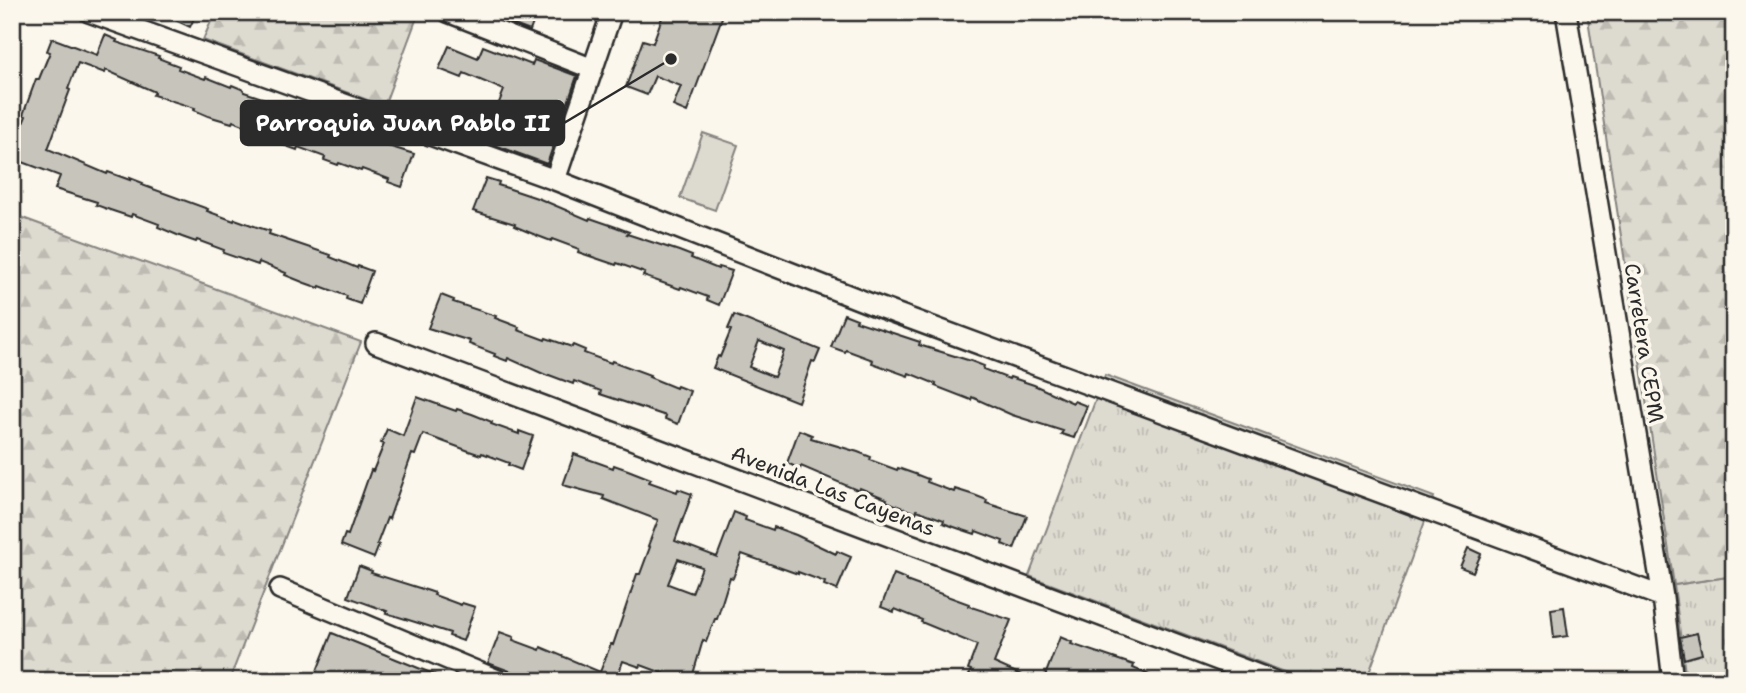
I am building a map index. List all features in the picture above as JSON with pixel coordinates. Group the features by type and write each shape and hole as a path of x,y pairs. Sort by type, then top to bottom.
{"street":[{"path":"89,12 555,180 889,311 1663,597"},
{"path":"448,12 593,69"},
{"path":"555,180 612,12"},
{"name":"Carretera CEPM","path":"1566,12 1663,597 1673,681"},
{"name":"Avenida Las Cayenas","path":"376,343 1274,681"},
{"path":"280,589 500,681"}],"green space":[{"path":"215,12 419,12 384,106 203,40"},
{"path":"1587,12 1734,12 1734,576 1674,585"},
{"path":"703,133 738,145 715,210 680,198"},
{"path":"12,214 361,342 229,681 12,681"},
{"path":"1105,375 1434,497 1366,681 1309,681 1029,576"},
{"path":"1734,576 1734,681 1686,681 1674,585"}],"building":[{"path":"158,12 197,12 190,27"},
{"path":"507,12 537,12 530,31 504,21"},
{"path":"664,12 724,12 687,112 673,106 681,86 655,76 647,95 626,87 643,40 653,43"},
{"path":"105,35 117,40 116,42 159,56 158,58 179,66 178,69 231,87 232,85 309,116 308,119 359,136 360,133 373,138 372,141 414,154 402,187 362,169 361,171 339,163 338,165 298,147 297,150 283,145 284,143 259,133 260,131 233,121 232,123 208,116 194,110 195,108 153,95 155,92 106,70 105,73 78,63 68,89 70,90 48,149 107,174 108,172 130,178 208,209 207,211 270,231 269,234 331,255 330,257 357,268 358,266 372,271 360,304 346,299 347,296 305,283 259,262 258,265 223,253 224,250 197,240 196,242 182,237 158,227 159,224 132,214 131,217 110,210 96,205 97,202 55,189 60,176 12,158 12,142 15,143 26,116 23,115 36,79 39,79 50,52 47,51 52,38 97,55"},
{"path":"449,46 478,58 483,46 532,65 534,60 577,76 547,164 484,141 504,90 464,73 462,78 439,69"},
{"path":"486,178 589,220 590,218 616,227 629,232 627,234 692,256 691,258 718,269 719,267 732,271 719,305 707,300 708,297 643,276 645,273 578,252 579,249 538,236 514,226 515,224 473,211"},
{"path":"441,295 454,300 453,302 496,316 495,318 519,327 518,330 545,340 546,338 572,347 573,345 585,350 584,353 690,391 678,424 665,419 666,416 600,394 601,391 574,381 573,384 548,376 508,358 507,361 494,356 495,354 469,344 470,341 428,328"},
{"path":"844,314 857,319 856,321 920,342 919,345 971,361 984,366 983,369 1087,406 1074,438 1061,434 1063,431 935,386 936,384 909,373 908,376 872,363 873,360 831,347"},
{"path":"734,315 820,350 815,362 812,361 798,402 713,368 731,330 728,329","holes":["759,341 784,351 774,377 749,367"]},
{"path":"417,397 472,414 519,434 519,431 533,436 521,470 482,453 481,455 423,434 415,455 412,454 374,558 341,545 345,534 348,535 371,470 373,471 384,444 381,443 387,429 403,436"},
{"path":"799,430 812,435 811,438 858,452 871,457 870,460 928,479 927,482 954,492 955,489 974,495 987,500 986,503 1027,516 1014,549 1002,544 1003,541 943,523 944,520 917,510 916,513 860,488 859,491 801,466 800,469 787,463"},
{"path":"574,454 613,468 614,465 628,470 651,479 649,482 677,492 678,489 692,494 675,541 717,557 734,512 746,517 745,520 773,530 774,527 836,554 837,551 851,557 837,590 824,585 825,582 742,554 733,578 730,577 717,619 706,642 703,640 691,681 623,661 617,678 620,681 537,681 488,663 500,632 514,637 513,640 540,650 541,647 600,672 611,644 613,645 658,520 603,499 604,496 563,485","holes":["678,559 702,567 692,593 668,584"]},
{"path":"1468,548 1481,554 1473,572 1460,567"},
{"path":"359,566 372,571 371,573 435,593 434,595 461,605 462,603 475,607 463,641 449,636 450,633 386,613 387,611 348,597"},
{"path":"894,574 969,604 968,606 1011,620 994,663 1035,681 967,681 971,670 968,669 977,645 895,609 894,612 881,607"},
{"path":"1564,607 1568,636 1554,638 1551,609"},
{"path":"332,633 448,680 448,681 313,681"},
{"path":"1697,633 1702,654 1684,659 1680,637"},
{"path":"1060,637 1072,642 1071,644 1134,665 1133,668 1163,681 1043,681"}],"place":[{"name":"Parroquia Juan Pablo II","path":"671,59"}]}
